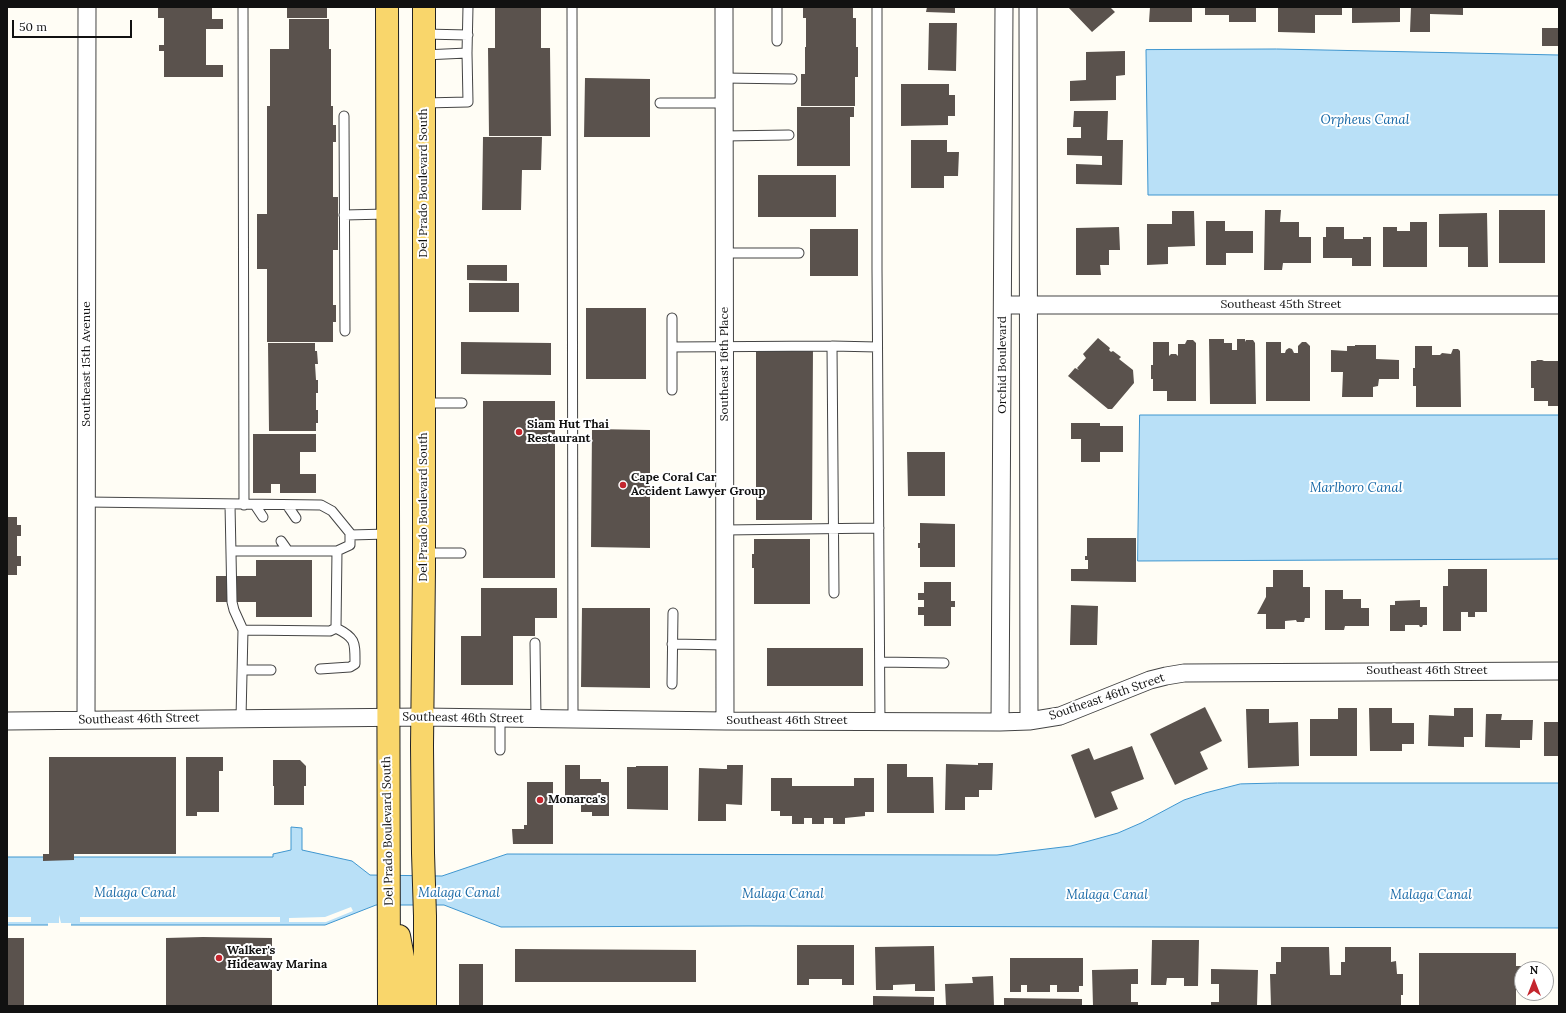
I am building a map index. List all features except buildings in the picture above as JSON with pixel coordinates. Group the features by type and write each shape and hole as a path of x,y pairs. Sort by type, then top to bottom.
{"main road":[{"name":"Del Prado Boulevard South","path":"387,7 388,858 389,895 392,917 389,1006"},
{"name":"Del Prado Boulevard South","path":"424,7 424,553 422,717 425,1006"},
{"path":"392,917 405,968 405,1006"}],"street":[{"name":"Southeast 15th Avenue","path":"86,720 87,7"},
{"name":"Southeast 16th Place","path":"724,7 725,721"},
{"name":"Orchid Boulevard","path":"1000,722 1004,7"},
{"name":"Orchid Boulevard","path":"1028,7 1027,306 1029,721"},
{"name":"Southeast 45th Street","path":"1003,305 1559,305"},
{"name":"Southeast 46th Street","path":"7,720 422,717 725,721 1000,722 1029,721 1060,716 1150,680 1184,673 1559,671"}],"lane":[{"path":"243,7 244,505"},
{"path":"424,102 468,102 468,7"},
{"path":"572,7 573,718"},
{"path":"777,7 777,42"},
{"path":"877,7 877,347 880,722"},
{"path":"424,44 468,35"},
{"path":"424,44 467,54"},
{"path":"724,78 792,79"},
{"path":"660,103 724,103"},
{"path":"344,116 344,331"},
{"path":"724,136 789,135"},
{"path":"344,215 387,214"},
{"path":"725,253 799,253"},
{"path":"672,318 672,390"},
{"path":"832,346 834,593"},
{"path":"672,347 877,347"},
{"path":"424,403 462,403"},
{"path":"87,502 321,505 332,511 350,533 350,545 337,552 231,551"},
{"path":"230,505 232,602 243,630 240,718"},
{"path":"255,505 263,517"},
{"path":"288,505 296,518"},
{"path":"725,530 879,528"},
{"path":"350,535 388,534"},
{"path":"281,541 288,552"},
{"path":"311,542 318,552"},
{"path":"336,628 337,552"},
{"path":"424,553 461,553"},
{"path":"672,684 673,613"},
{"path":"243,630 330,631 336,628"},
{"path":"320,669 350,667 355,664 355,645 349,634 336,628"},
{"path":"535,643 536,718"},
{"path":"672,644 725,645"},
{"path":"880,662 944,663"},
{"path":"242,670 271,670"},
{"path":"500,718 500,750"}],"water":[{"name":"Orpheus Canal","path":"1277,49 1559,55 1559,195 1148,195 1146,50"},
{"name":"Marlboro Canal","path":"1140,415 1559,415 1559,559 1138,561"},
{"name":"Malaga Canal","path":"1559,783 1559,928 749,926 501,927 444,905 376,905 325,925 7,925 7,857 273,857 273,854 291,850 291,827 302,828 302,850 352,861 370,875 442,876 507,854 997,855 1071,846 1118,833 1141,823 1184,800 1205,793 1240,784"}],"pier":[{"path":"351,907 353,911 326,922 289,922 289,918 325,917"},
{"path":"59,915 61,923 71,923 71,927 48,927 48,923 59,923"},
{"path":"7,917 31,917 31,922 7,922"},
{"path":"80,917 280,917 280,922 80,922"}],"place":[{"name":"Siam Hut Thai Restaurant","path":"519,432"},
{"name":"Cape Coral Car Accident Lawyer Group","path":"623,485"},
{"name":"Monarca's","path":"540,800"},
{"name":"Walker's Hideaway Marina","path":"219,958"}]}
